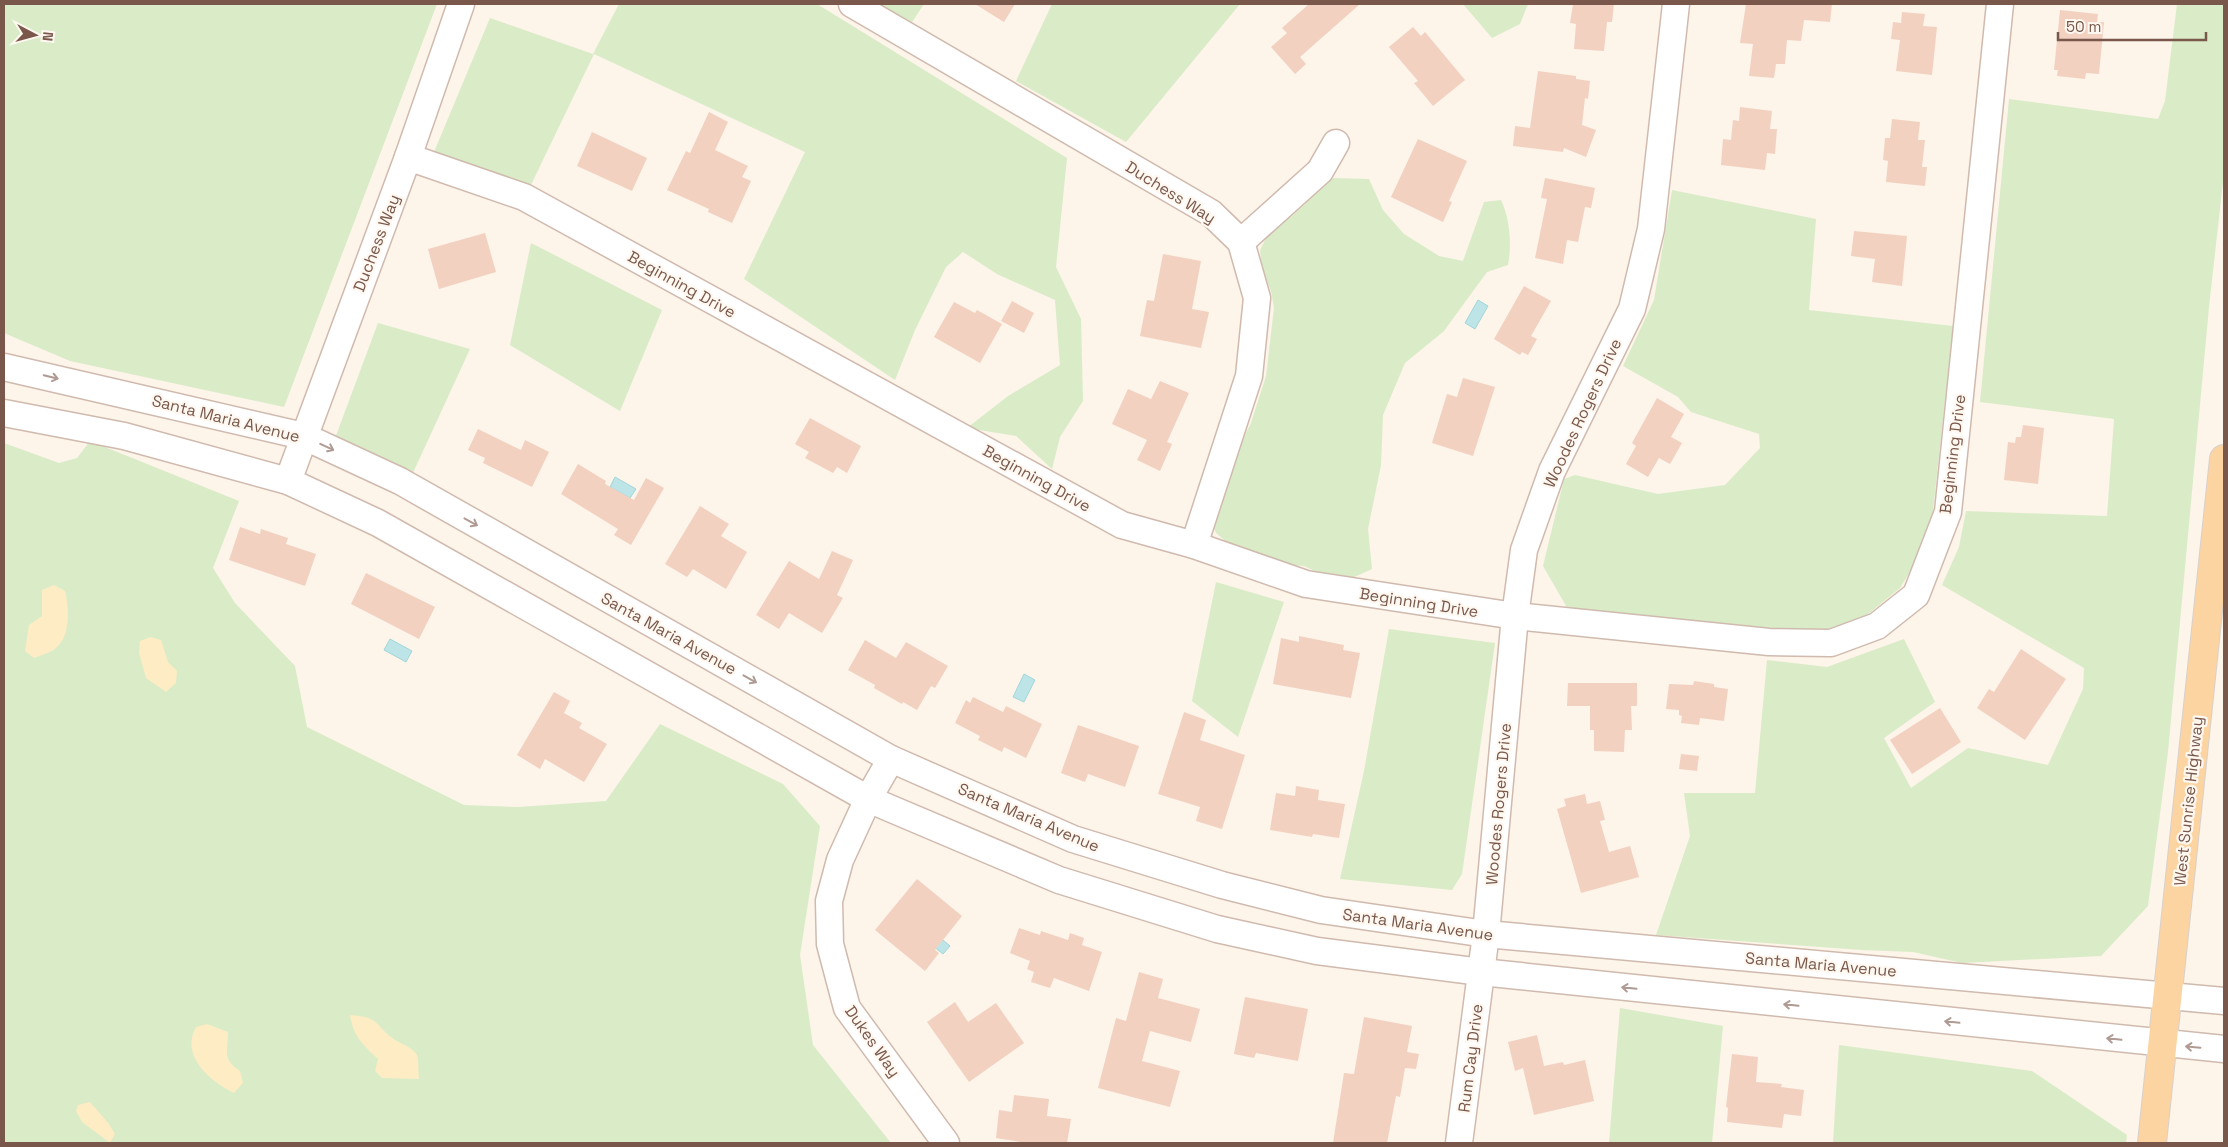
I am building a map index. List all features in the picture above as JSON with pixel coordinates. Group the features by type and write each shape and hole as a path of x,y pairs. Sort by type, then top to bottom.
{"main road":[{"name":"West Sunrise Highway","path":"2152,1143 2224,459"}],"street":[{"name":"Duchess Way","path":"288,481 303,436 408,157 461,4"},
{"name":"Duchess Way","path":"852,4 1211,213 1240,242 1258,298 1249,376 1194,545"},
{"name":"Woodes Rogers Drive","path":"1481,972 1515,616 1524,550 1552,471 1632,308 1650,229 1676,4"},
{"name":"Beginning Drive","path":"408,157 524,196 1122,525 1194,545 1306,584 1515,616 1769,642 1831,643 1878,626 1916,595 1948,512 2000,4"},
{"path":"1240,242 1320,171 1336,143"},
{"name":"Santa Maria Avenue","path":"4,367 303,436 400,481 891,759 1072,839 1222,885 1321,910 1486,934 2224,1001"},
{"path":"4,413 124,436 288,481 378,523 868,800 1059,880 1217,929 1317,951 1481,972 2224,1049"},
{"name":"Dukes Way","path":"891,759 868,800 840,860 829,901 830,944 847,1008 946,1143"},
{"name":"Rum Cay Drive","path":"1460,1143 1481,972"}],"green space":[{"path":"4,4 437,4 284,407 70,361 4,333"},
{"path":"619,4 817,4 1067,158 1056,267 1081,319 1083,401 1060,437 1052,469 1016,436 967,428 1008,396 1060,365 1055,300 997,274 963,252 946,267 915,330 895,380 744,279 805,152 594,54 529,189 434,152 490,18 593,54"},
{"path":"878,4 924,4 912,22"},
{"path":"1052,4 1240,4 1126,142 1016,81"},
{"path":"1463,4 1528,4 1520,24 1492,38"},
{"path":"2177,4 2224,4 2224,173 2209,307 2168,752 2148,906 2101,956 1962,963 1913,952 1656,935 1690,836 1684,793 1755,793 1767,660 1827,667 1904,639 1935,702 1884,738 1911,788 1968,748 2048,765 2083,689 2084,668 1942,585 1959,547 1966,511 2107,516 2114,419 1980,402 2009,99 2158,119 2165,101"},
{"path":"1333,178 1369,179 1383,210 1404,234 1439,256 1463,261 1484,202 1501,200 1508,224 1510,241 1508,265 1487,272 1444,331 1405,363 1383,415 1381,465 1368,529 1372,569 1350,579 1319,573 1304,566 1272,563 1242,555 1216,533 1213,526 1220,484 1251,423 1266,376 1274,308 1271,291 1262,268 1260,250 1275,221 1291,217"},
{"path":"1672,190 1816,219 1809,310 1953,326 1933,511 1919,557 1900,588 1862,619 1821,632 1569,611 1543,566 1564,479 1575,475 1658,494 1725,485 1760,448 1759,434 1691,412 1678,397 1623,366 1654,300"},
{"path":"531,243 662,310 620,411 510,345"},
{"path":"378,323 470,349 411,477 334,441"},
{"path":"90,441 239,501 213,568 235,603 295,666 307,727 464,805 518,807 606,801 660,724 783,784 820,826 800,955 813,1045 891,1143 4,1143 4,443 59,463 77,458"},
{"path":"1216,582 1284,602 1238,737 1192,701"},
{"path":"1389,629 1495,643 1462,874 1452,890 1340,879 1364,771"},
{"path":"1620,1008 1723,1026 1712,1143 1609,1143"},
{"path":"1839,1045 2032,1071 2127,1135 2126,1143 1833,1143"}],"sand":[{"path":"54,585 65,591 68,613 66,629 61,643 56,648 49,653 34,658 25,651 29,625 42,616 42,590"},
{"path":"150,637 161,640 168,662 177,671 176,683 166,692 146,678 139,653 140,641"},
{"path":"350,1015 361,1016 374,1021 390,1036 413,1050 418,1057 419,1079 382,1078 375,1071 378,1059 359,1040"},
{"path":"207,1024 228,1032 228,1059 240,1071 243,1083 234,1093 215,1082 194,1057 192,1037 196,1027"},
{"path":"90,1102 115,1134 110,1143 82,1122 76,1111 78,1105"}],"water":[{"path":"1478,300 1488,306 1475,329 1465,323"},
{"path":"615,477 636,489 630,498 610,487"},
{"path":"390,639 412,651 406,662 384,650"},
{"path":"1024,674 1035,680 1024,702 1013,697"},
{"path":"931,930 950,946 943,954 924,939"}],"building":[{"path":"975,4 1015,4 1004,22"},
{"path":"1309,4 1360,4 1300,57 1306,64 1295,74 1271,47 1287,33 1282,28"},
{"path":"1573,4 1614,4 1612,22 1607,22 1604,51 1574,49 1576,24 1570,23"},
{"path":"1746,4 1832,4 1830,22 1804,20 1801,41 1787,40 1785,64 1776,64 1774,78 1749,76 1753,44 1740,43"},
{"path":"2060,10 2098,14 2097,22 2104,22 2099,74 2086,73 2085,79 2057,76 2058,70 2054,70"},
{"path":"1902,12 1925,14 1923,26 1937,27 1932,75 1896,71 1900,40 1891,39 1893,22 1901,23"},
{"path":"1413,27 1421,36 1425,32 1465,80 1433,106 1414,83 1418,81 1389,47"},
{"path":"1538,71 1576,76 1576,79 1590,81 1588,99 1585,98 1582,125 1596,130 1586,157 1564,148 1563,152 1513,146 1515,126 1530,128"},
{"path":"1740,107 1772,111 1770,129 1777,129 1775,154 1767,153 1765,170 1721,165 1723,139 1731,140 1733,120 1739,121"},
{"path":"709,112 728,122 715,150 748,166 742,177 751,181 732,223 708,212 709,209 667,190 686,151 690,153"},
{"path":"1892,119 1920,122 1918,140 1925,140 1922,167 1927,167 1925,186 1886,182 1888,161 1883,160 1885,138 1890,138"},
{"path":"592,132 647,158 632,191 577,166"},
{"path":"1418,139 1467,161 1449,201 1452,202 1443,222 1391,197"},
{"path":"1545,178 1595,188 1591,208 1585,207 1578,242 1567,240 1563,264 1535,258 1547,199 1541,198"},
{"path":"1854,231 1907,236 1902,286 1872,282 1875,259 1851,256"},
{"path":"485,233 496,272 439,289 428,249"},
{"path":"1163,254 1201,261 1192,309 1209,312 1201,348 1140,336 1147,300 1154,301"},
{"path":"1524,286 1551,301 1531,336 1537,339 1528,355 1522,352 1520,355 1494,339"},
{"path":"1012,301 1034,313 1024,333 1001,321"},
{"path":"954,302 975,313 977,310 1002,324 980,363 934,337"},
{"path":"1463,378 1495,387 1473,456 1432,443 1447,394 1457,397"},
{"path":"1160,381 1189,393 1167,442 1172,444 1160,471 1137,460 1147,440 1112,424 1128,389 1151,399"},
{"path":"1657,398 1684,414 1671,437 1682,443 1670,464 1659,458 1648,477 1626,464 1636,446 1632,443"},
{"path":"810,418 861,446 847,473 837,467 833,473 805,458 809,452 795,444"},
{"path":"2023,425 2044,428 2038,484 2004,480 2008,442 2015,443 2016,437 2021,437"},
{"path":"478,429 521,450 525,440 549,452 532,487 483,463 485,458 468,450"},
{"path":"578,464 606,481 605,484 634,500 646,478 664,488 631,545 614,535 618,529 561,494"},
{"path":"700,506 729,524 721,536 747,552 726,589 693,569 687,577 665,564"},
{"path":"240,527 260,534 261,529 288,538 286,544 316,554 305,586 229,560"},
{"path":"832,551 853,560 837,595 843,598 822,633 789,613 779,629 756,615 789,561 819,579"},
{"path":"366,573 435,607 419,639 351,604"},
{"path":"1299,636 1344,645 1343,650 1360,653 1351,698 1273,684 1281,638 1299,642"},
{"path":"865,640 896,658 906,642 948,666 935,688 931,686 917,710 874,688 875,685 848,670"},
{"path":"2021,649 2066,679 2025,740 1977,708 1989,689 1994,692"},
{"path":"1694,681 1714,684 1714,687 1728,689 1724,721 1700,718 1699,725 1681,723 1682,716 1679,715 1679,710 1666,709 1669,684 1693,685"},
{"path":"1568,683 1637,683 1637,706 1631,706 1632,730 1625,730 1624,752 1594,751 1594,730 1590,730 1590,706 1567,706"},
{"path":"554,692 570,701 564,713 582,723 579,728 607,744 584,782 545,759 540,769 517,755"},
{"path":"973,697 1003,712 1006,706 1042,724 1026,758 1004,747 1002,752 978,740 980,736 955,723 966,700 970,703"},
{"path":"1940,708 1961,742 1912,774 1890,740"},
{"path":"1184,712 1206,720 1200,740 1245,755 1222,829 1196,821 1200,807 1158,794"},
{"path":"1078,725 1139,746 1125,787 1088,774 1085,782 1061,773"},
{"path":"1681,754 1699,756 1697,771 1679,769"},
{"path":"1296,786 1319,790 1318,800 1345,804 1339,838 1313,834 1312,837 1270,830 1276,793 1295,796"},
{"path":"1585,794 1587,804 1600,801 1605,820 1600,821 1609,852 1630,846 1639,877 1581,893 1557,809 1566,806 1564,799"},
{"path":"917,879 962,916 935,950 939,953 925,971 875,930"},
{"path":"1019,928 1040,935 1041,931 1068,940 1070,933 1084,938 1082,945 1102,952 1089,991 1054,978 1050,988 1031,982 1034,972 1027,969 1030,961 1010,953"},
{"path":"1139,972 1163,979 1158,998 1200,1009 1191,1042 1150,1031 1142,1061 1180,1071 1170,1107 1098,1088 1116,1018 1126,1021"},
{"path":"1245,997 1308,1009 1298,1061 1256,1053 1254,1058 1234,1054"},
{"path":"955,1002 968,1022 996,1003 1024,1043 969,1082 927,1022"},
{"path":"1364,1017 1412,1026 1407,1052 1419,1054 1416,1069 1405,1068 1400,1097 1396,1096 1387,1143 1333,1143 1344,1073 1354,1074"},
{"path":"1537,1035 1544,1066 1563,1062 1564,1065 1585,1060 1594,1101 1534,1115 1523,1068 1515,1071 1508,1042"},
{"path":"1732,1054 1758,1057 1756,1082 1782,1084 1781,1087 1804,1090 1801,1116 1784,1114 1782,1128 1727,1122 1728,1108 1726,1107"},
{"path":"1014,1095 1049,1099 1047,1116 1071,1119 1067,1143 1027,1143 996,1138 999,1110 1012,1112"}]}
